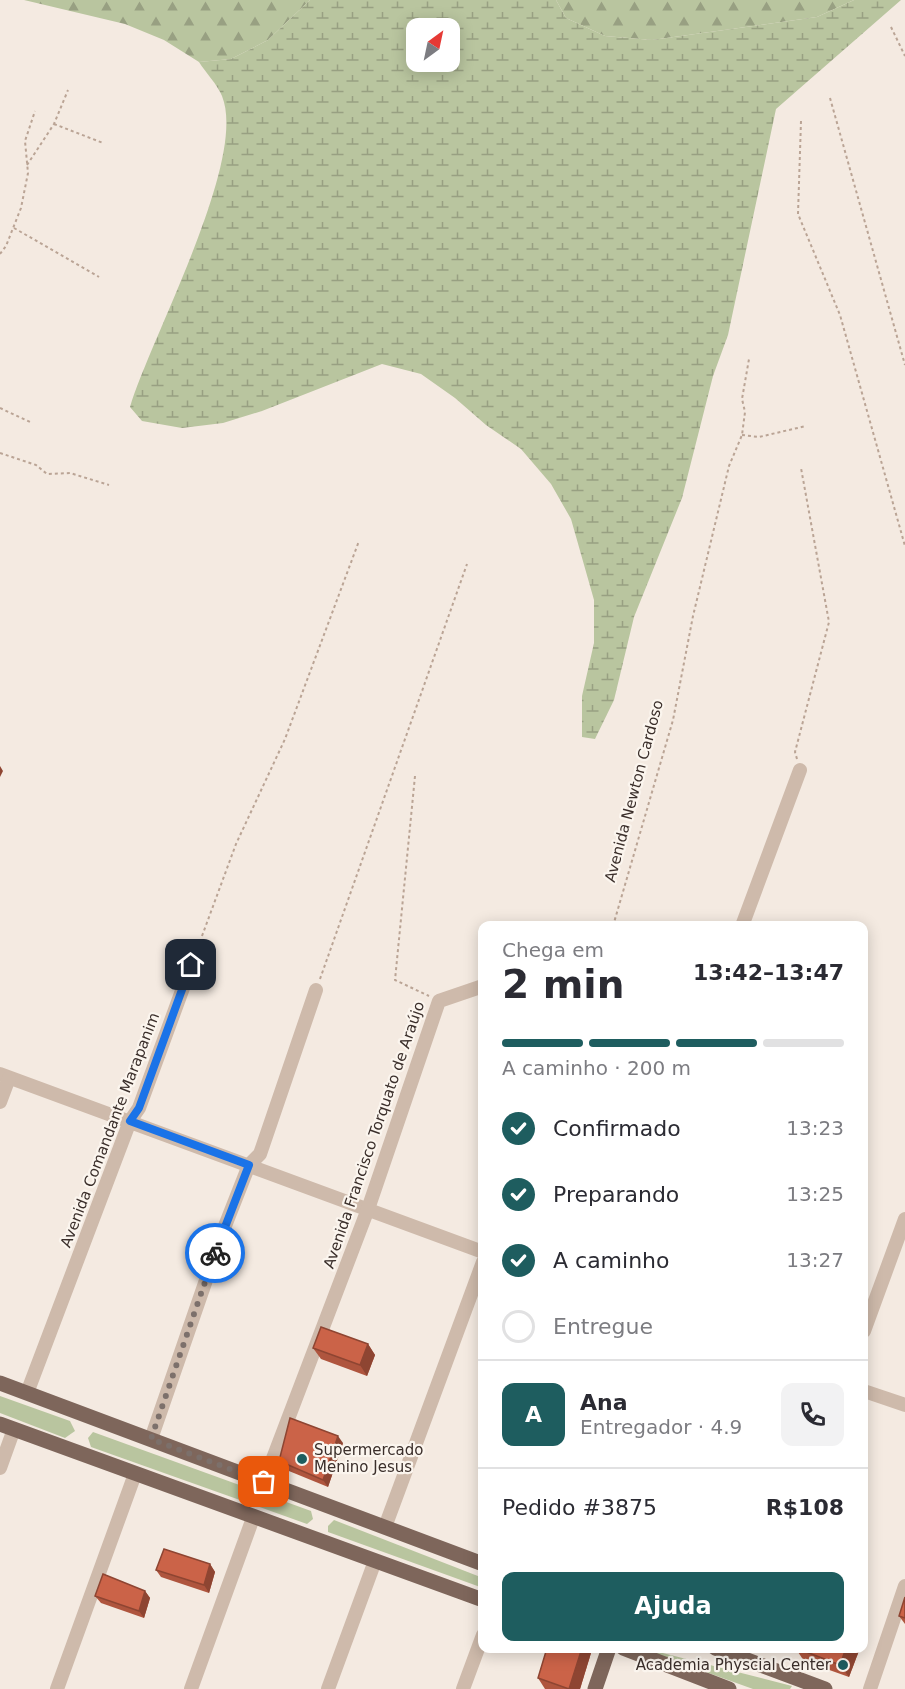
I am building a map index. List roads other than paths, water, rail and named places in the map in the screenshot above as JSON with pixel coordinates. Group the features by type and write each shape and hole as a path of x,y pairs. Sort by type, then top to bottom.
{"main road":[{"path":"0,1383 478,1562"},
{"path":"7,1427 478,1598"},
{"path":"595,1689 607,1653"},
{"path":"636,1653 729,1689"},
{"path":"747,1654 803,1686 825,1689"}],"street":[{"path":"744,921 800,771"},
{"name":"Avenida Comandante Marapanim","path":"27,1393 130,1121 139,1108 198,947"},
{"name":"Avenida Francisco Torquato de Araújo","path":"264,1482 369,1209 439,1001 478,988"},
{"path":"151,1439 249,1165 260,1154 316,990"},
{"path":"0,1102 5,1076 478,1250"},
{"path":"868,1320 905,1219"},
{"path":"385,1527 478,1276"},
{"path":"868,1392 905,1405"},
{"path":"0,1468 7,1427"},
{"path":"57,1689 135,1474"},
{"path":"192,1689 253,1518"},
{"path":"327,1689 375,1562"},
{"path":"870,1689 905,1586"},
{"path":"463,1689 478,1648"}],"place":[{"name":"Supermercado Menino Jesus","path":"302,1459"},
{"name":"Academia Physcial Center","path":"843,1665"}]}
